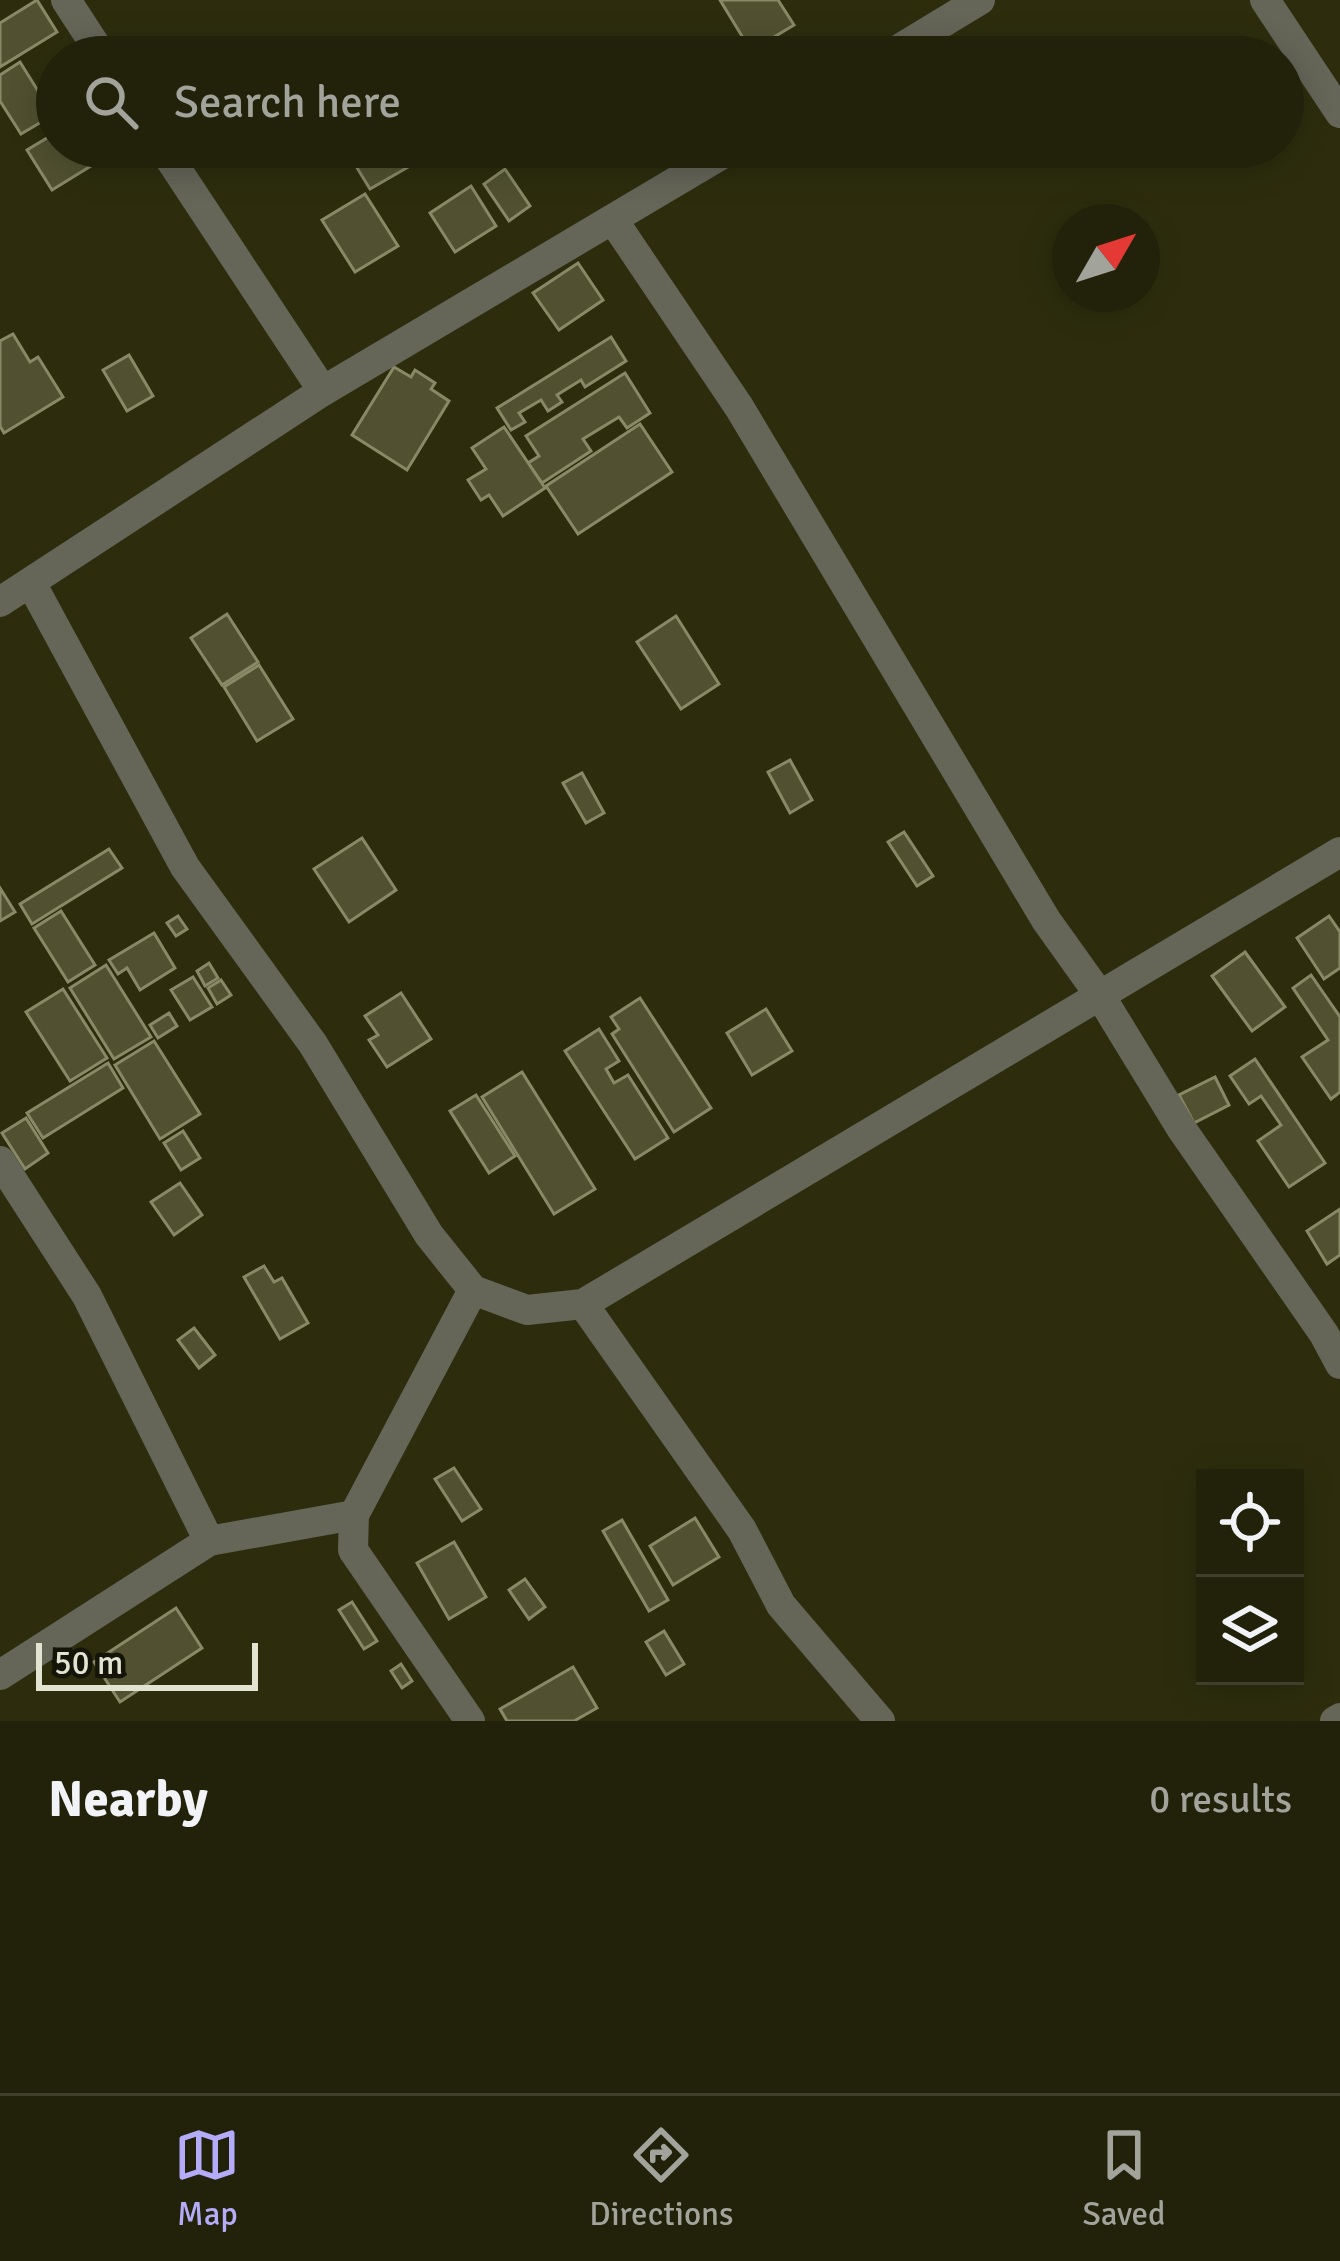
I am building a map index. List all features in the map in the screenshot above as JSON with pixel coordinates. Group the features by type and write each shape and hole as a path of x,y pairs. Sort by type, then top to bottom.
{"street":[{"path":"66,0 90,36"},
{"path":"908,36 933,13 980,0"},
{"path":"1265,0 1289,36"},
{"path":"1304,59 1340,113"},
{"path":"177,168 322,391"},
{"path":"0,602 322,391 699,168"},
{"path":"613,220 739,407 1046,920 1340,1364"},
{"path":"31,583 185,866 313,1044 429,1234 473,1290 526,1310 583,1304 1340,852"},
{"path":"0,1161 88,1296 209,1541"},
{"path":"470,1721 352,1550 353,1515 473,1290"},
{"path":"583,1304 742,1530 781,1605 880,1721"},
{"path":"0,1676 209,1541 353,1515"}],"building":[{"path":"37,0 57,32 36,36 36,45 0,67 0,23"},
{"path":"720,0 778,0 794,25 776,36 742,36"},
{"path":"20,62 36,88 36,125 21,134 0,101 0,75"},
{"path":"38,168 88,168 52,190"},
{"path":"357,168 406,168 370,189"},
{"path":"505,169 530,206 509,221 484,184"},
{"path":"471,186 496,226 455,252 430,213"},
{"path":"365,194 398,246 355,272 322,220"},
{"path":"578,263 603,300 559,330 533,293"},
{"path":"13,334 30,362 38,357 63,397 4,433 0,426 0,341"},
{"path":"611,337 626,361 585,387 581,380 557,395 562,402 548,411 541,400 519,413 525,422 511,430 497,408"},
{"path":"129,355 153,396 127,411 103,370"},
{"path":"394,367 411,377 415,370 435,383 431,389 449,401 407,470 352,435"},
{"path":"625,373 650,413 627,428 619,417 583,439 591,451 542,483 528,463 539,456 526,436"},
{"path":"640,424 672,472 578,534 546,486"},
{"path":"504,427 545,488 503,516 489,495 481,500 468,480 486,469 472,448"},
{"path":"227,614 258,662 222,685 191,638"},
{"path":"676,616 719,684 681,709 637,642"},
{"path":"259,665 293,719 257,741 224,687"},
{"path":"790,760 812,800 790,813 768,772"},
{"path":"582,773 604,813 586,823 563,783"},
{"path":"904,832 933,876 917,886 888,842"},
{"path":"362,838 396,890 349,922 314,869"},
{"path":"109,849 122,868 32,924 20,904"},
{"path":"0,888 15,912 0,921"},
{"path":"61,911 95,965 68,982 34,928"},
{"path":"178,916 187,929 176,936 167,923"},
{"path":"1329,916 1340,932 1340,968 1324,979 1297,938"},
{"path":"154,933 175,968 140,990 127,968 118,974 109,960"},
{"path":"1245,952 1285,1007 1252,1031 1212,976"},
{"path":"209,963 218,978 205,986 197,971"},
{"path":"106,965 151,1037 114,1059 70,988"},
{"path":"1311,975 1340,1017 1340,1092 1331,1099 1302,1057 1328,1040 1293,988"},
{"path":"193,977 212,1007 190,1020 171,990"},
{"path":"221,980 231,995 217,1004 208,988"},
{"path":"63,989 107,1058 70,1081 26,1012"},
{"path":"401,993 431,1039 387,1067 369,1040 378,1035 365,1016"},
{"path":"640,998 711,1108 674,1132 612,1034 619,1029 611,1017"},
{"path":"766,1009 792,1051 752,1075 727,1033"},
{"path":"169,1013 177,1026 158,1038 150,1025"},
{"path":"599,1029 619,1061 606,1069 614,1083 628,1075 668,1138 635,1159 565,1051"},
{"path":"154,1041 200,1114 160,1139 115,1065"},
{"path":"1255,1059 1325,1163 1289,1187 1258,1141 1281,1125 1261,1096 1249,1104 1230,1076"},
{"path":"108,1063 123,1088 43,1138 27,1113"},
{"path":"522,1072 595,1189 554,1214 482,1097"},
{"path":"1215,1077 1229,1105 1194,1123 1179,1095"},
{"path":"476,1095 515,1156 489,1173 450,1111"},
{"path":"26,1118 48,1153 25,1169 2,1133"},
{"path":"183,1131 200,1158 181,1170 164,1143"},
{"path":"180,1183 202,1215 174,1235 151,1202"},
{"path":"1340,1209 1340,1255 1327,1264 1307,1231"},
{"path":"264,1266 274,1282 282,1278 308,1323 280,1339 244,1277"},
{"path":"194,1328 215,1355 199,1368 178,1340"},
{"path":"454,1468 481,1509 462,1521 435,1479"},
{"path":"695,1518 719,1557 673,1585 650,1546"},
{"path":"622,1520 668,1600 649,1611 603,1531"},
{"path":"454,1542 486,1597 449,1619 417,1563"},
{"path":"525,1579 545,1607 529,1619 509,1590"},
{"path":"352,1602 377,1641 364,1649 339,1610"},
{"path":"176,1608 202,1648 120,1702 94,1662"},
{"path":"664,1631 684,1664 666,1675 646,1642"},
{"path":"401,1664 412,1681 402,1688 391,1671"},
{"path":"573,1667 597,1708 574,1721 507,1721 500,1709"}]}
